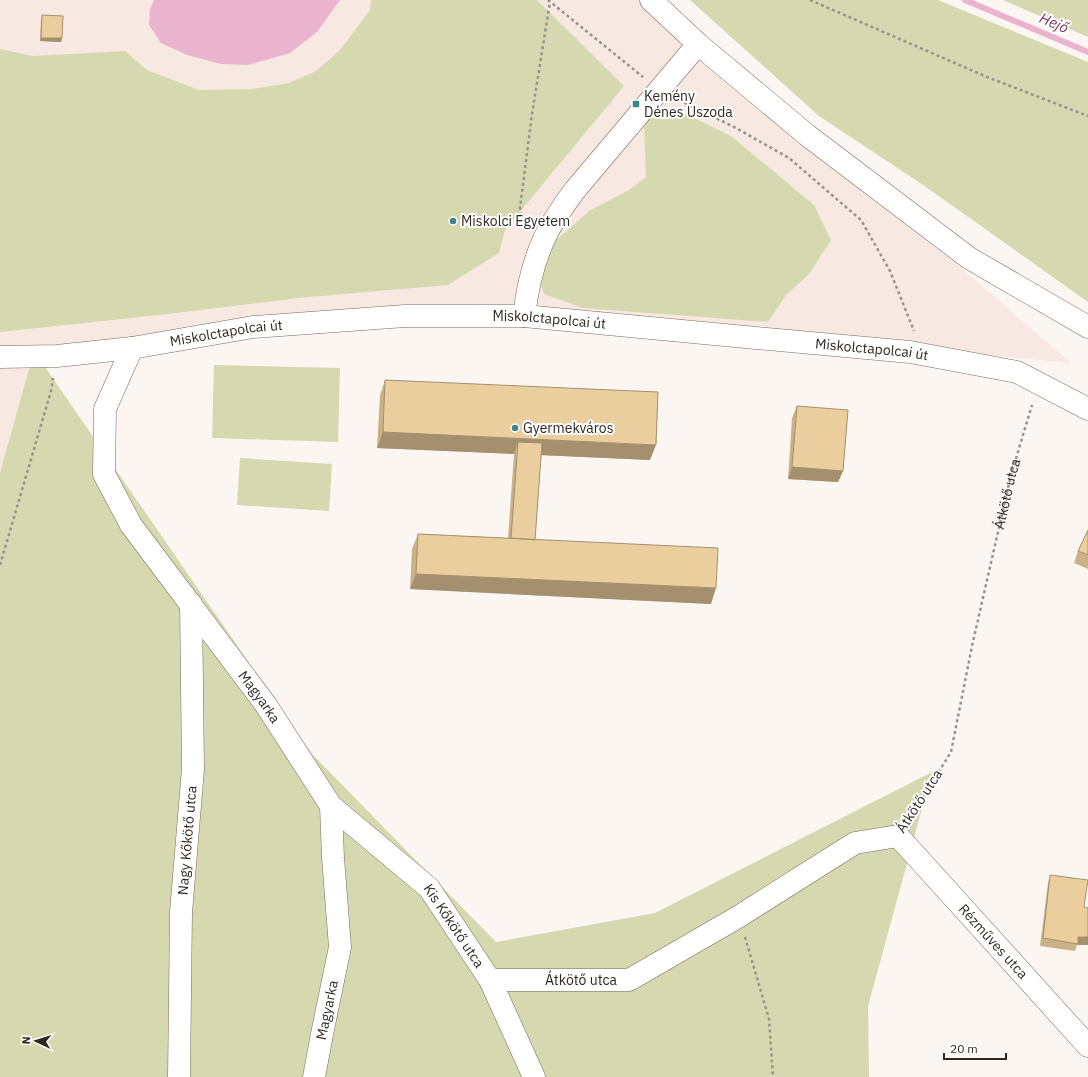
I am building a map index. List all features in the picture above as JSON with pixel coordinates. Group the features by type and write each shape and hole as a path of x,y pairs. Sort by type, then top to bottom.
{"street":[{"path":"651,0 698,44 807,135 969,258 1088,327"},
{"path":"524,316 536,259 544,238 558,213 575,190 660,91 698,44"},
{"name":"Miskolctapolcai út","path":"0,357 58,356 132,348 253,327 405,316 524,316 910,352 1017,372 1088,409"},
{"name":"Magyarka","path":"132,348 105,409 104,474 131,525 266,705 331,806 333,858 340,947 314,1077"},
{"name":"Nagy Kőkötő utca","path":"179,1077 181,912 193,769 191,604"},
{"name":"Kis Kőkötő utca","path":"331,806 429,888 490,980 534,1077"},
{"name":"Átkötő utca","path":"490,980 628,980 738,917 855,843 898,836"},
{"name":"Rézműves utca","path":"898,836 1088,1046"}],"path":[{"path":"810,0 987,77 1088,116"},
{"path":"549,1 660,91 736,128 789,158 861,220 890,271 908,312 922,354"},
{"path":"544,238 526,229 520,208 549,1"},
{"path":"0,565 51,391 58,356"},
{"name":"Átkötő utca","path":"898,836 951,752 972,646 1011,475 1039,383"},
{"path":"738,917 769,1019 773,1077"}],"shaded area":[{"name":"Miskolci Egyetem","path":"0,0 650,0 1071,363 477,306 35,351 0,473"},
{"path":"154,0 340,0 317,32 290,53 248,65 221,64 187,55 161,43 149,25 150,9"}],"green space":[{"path":"371,0 537,0 624,86 505,230 499,253 448,285 298,298 0,332 0,49 32,56 125,51 147,70 199,90 252,89 289,83 316,71 340,50 370,10"},
{"path":"690,0 938,0 1088,62 1088,302 923,185 819,116"},
{"path":"1003,0 1088,0 1088,37"},
{"path":"650,112 688,115 731,136 814,205 831,240 809,274 786,295 768,322 583,308 544,294 539,278 553,243 589,211 629,190 646,177 644,127"},
{"path":"34,351 312,754 496,942 655,913 932,772 868,1006 869,1077 0,1077 0,473"},
{"path":"214,365 340,368 338,442 212,438"},
{"path":"240,458 332,464 329,511 237,505"}],"building":[{"path":"42,15 63,16 62,38 41,38"},
{"name":"Gyermekváros","path":"385,380 658,392 656,445 383,432"},
{"path":"797,406 848,410 843,471 792,467"},
{"path":"518,442 542,443 535,540 511,538"},
{"path":"1088,530 1088,555 1078,551"},
{"path":"418,534 718,548 716,588 416,574"},
{"path":"1050,875 1088,880 1084,907 1088,908 1088,937 1078,937 1078,944 1043,938"}],"waterway":[{"name":"Hejő","path":"965,0 1088,52"}],"place":[{"name":"Kemény Dénes Uszoda","path":"636,104"},
{"name":"Miskolci Egyetem","path":"453,221"},
{"name":"Gyermekváros","path":"515,428"}]}
